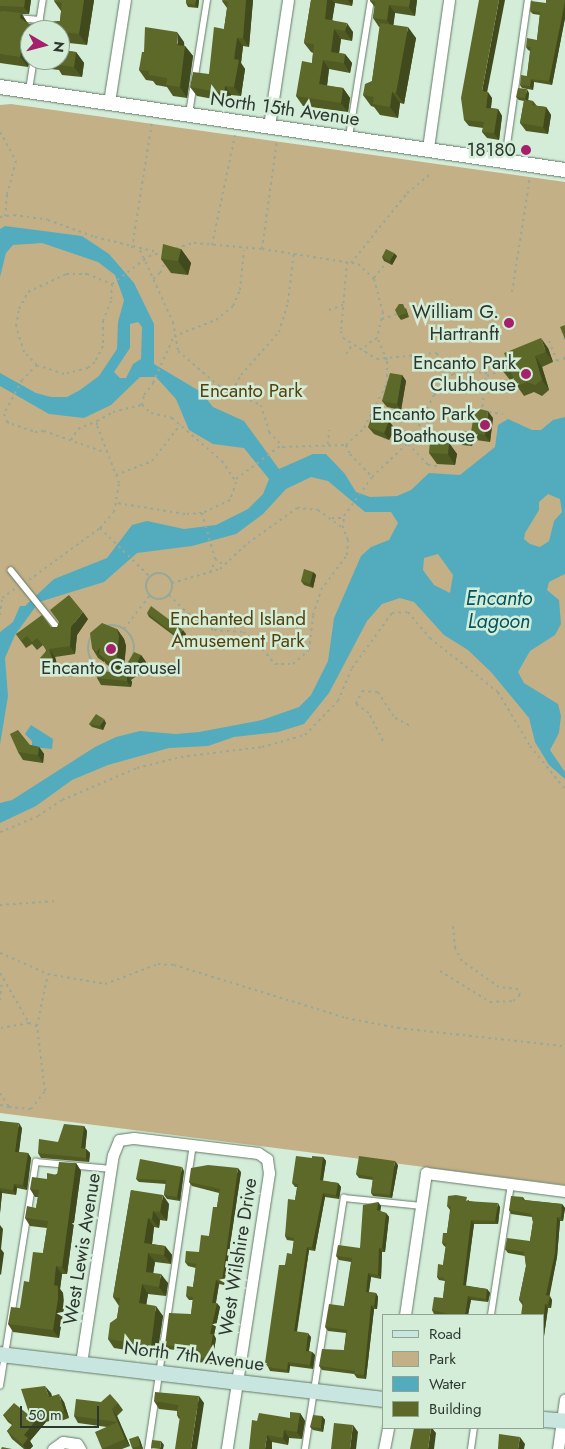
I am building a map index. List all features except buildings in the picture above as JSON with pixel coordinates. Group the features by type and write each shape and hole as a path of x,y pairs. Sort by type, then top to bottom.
{"main road":[{"name":"North 7th Avenue","path":"2,1354 382,1399"},
{"path":"545,1418 563,1421"}],"street":[{"path":"109,102 125,0"},
{"path":"269,126 288,0"},
{"path":"428,148 449,0"},
{"name":"North 15th Avenue","path":"0,87 505,159 565,170"},
{"name":"West Lewis Avenue","path":"82,1363 112,1169 119,1140 134,1138 193,1144"},
{"name":"West Wilshire Drive","path":"193,1144 258,1153 267,1159 269,1173 227,1449"},
{"path":"405,1314 426,1174 565,1191"},
{"path":"558,1449 565,1399"},
{"path":"384,1449 388,1429"},
{"path":"53,1449 63,1442 77,1444 80,1449"}],"lane":[{"path":"10,17 40,20 43,0"},
{"path":"189,115 207,0"},
{"path":"349,137 371,0"},
{"path":"505,159 528,0"},
{"path":"29,91 32,70"},
{"path":"11,570 60,631"},
{"path":"148,1449 193,1144"},
{"path":"0,1386 2,1354 36,1162 112,1169"},
{"path":"491,1314 511,1184"},
{"path":"304,1449 344,1198 422,1206"},
{"path":"471,1449 474,1429"}],"path":[{"path":"132,248 154,109"},
{"path":"0,132 16,161 5,202 6,216"},
{"path":"212,245 235,134"},
{"path":"262,249 276,140"},
{"path":"429,175 407,193 349,262 341,335 352,345 377,359 387,360 437,353 443,367 453,374 486,372 482,412"},
{"path":"512,292 530,177"},
{"path":"0,217 48,220 132,248 157,252"},
{"path":"112,284 87,274 66,274 28,292 19,309 16,326 24,352 36,365 64,374 88,368 95,362 103,346 102,325 111,301 112,284 144,259 157,252 194,243 244,249 262,249 349,262 364,267 374,278 381,298 382,319 377,338 387,360 387,383 364,428 346,445 328,444 287,448 280,446 269,432 261,405 220,386 181,354 174,336 172,322 153,279 144,259 140,250"},
{"path":"153,279 160,274 168,256 176,248"},
{"path":"142,405 144,395 156,377 174,336 207,325 230,310 240,290 244,249"},
{"path":"232,391 241,375 279,332 288,302 294,254"},
{"path":"374,278 386,262"},
{"path":"329,310 343,305"},
{"path":"382,319 397,314"},
{"path":"565,329 562,332 565,341"},
{"path":"364,352 366,345 377,338"},
{"path":"549,341 557,361 565,358"},
{"path":"346,354 352,345"},
{"path":"4,414 22,380 36,365"},
{"path":"487,376 508,368"},
{"path":"342,528 344,516 353,503 372,477 408,444 426,418 434,395 453,374"},
{"path":"71,440 78,429 118,410 142,405"},
{"path":"142,405 151,413 168,416 180,425 222,460 236,479"},
{"path":"426,418 442,420 460,411 503,414"},
{"path":"0,413 4,414"},
{"path":"4,414 7,422 12,424 71,440 104,452"},
{"path":"0,615 2,598 23,587 100,528 111,517 117,503 116,475 104,452 97,421"},
{"path":"116,475 152,462 180,425"},
{"path":"328,444 329,430"},
{"path":"408,444 428,465 437,466"},
{"path":"346,445 350,454 372,477"},
{"path":"117,503 176,513 202,513 233,498 236,479 280,446"},
{"path":"172,583 208,574 229,562 248,543 293,510 312,508 336,520 344,516"},
{"path":"202,513 215,559 220,564 229,562"},
{"path":"169,595 199,624 214,630 243,632 254,639 275,664 293,664 309,650 312,615 321,590 347,555 348,540 342,528 329,517"},
{"path":"100,528 130,559 150,576"},
{"path":"208,574 215,559"},
{"path":"161,572 168,576 172,583 169,595 158,599 150,595 146,586 150,576 161,572"},
{"path":"124,629 150,595"},
{"path":"0,832 38,816 62,800 137,768 181,757 262,747 305,735 338,701 352,668 392,614 408,612 430,638 498,692 530,746 565,790"},
{"path":"108,625 124,629 134,646 129,662 111,671 96,666 88,649 92,635 108,625"},
{"path":"383,741 369,713 356,704 362,691 378,692 395,718 411,726"},
{"path":"0,905 56,901"},
{"path":"440,971 490,1002 513,1001 520,995 518,989 500,987 462,961 455,948 453,926"},
{"path":"0,953 48,974 110,984 149,966 166,963 355,1019 398,1028 565,1046"},
{"path":"0,973 0,1000"},
{"path":"0,1105 31,1109 45,1091 37,1026 48,974"},
{"path":"1,977 29,1023"},
{"path":"0,1028 29,1023 37,1026"},
{"path":"0,1093 9,1107"}],"green space":[{"path":"11,104 565,182 565,1185 0,1113 0,105"}],"water":[{"name":"Encanto Lagoon","path":"5,226 82,236 109,254 134,283 154,324 154,364 201,392 213,407 244,421 279,469 313,454 326,454 345,474 356,492 370,497 397,496 411,490 429,473 460,475 495,447 498,425 508,419 532,430 541,430 553,420 565,417 565,574 549,582 547,590 559,600 561,624 555,635 530,651 518,672 524,683 558,704 561,716 559,733 550,750 565,772 565,779 549,765 535,742 529,718 491,672 468,650 444,635 414,602 400,598 382,604 367,621 329,693 304,724 278,732 234,737 208,746 169,748 108,765 72,780 36,806 0,823 0,803 12,800 95,747 116,737 140,731 176,734 199,732 262,720 299,707 311,695 328,661 334,618 361,556 371,547 389,540 398,523 391,512 365,512 328,481 311,477 286,489 263,514 236,534 192,546 137,553 104,582 39,602 15,635 5,658 8,696 0,745 0,632 13,622 20,606 25,606 54,579 107,558 132,525 147,521 184,529 216,525 248,509 263,494 269,479 244,448 213,444 189,430 176,399 156,377 140,377 111,405 84,418 49,414 0,386 0,373 36,393 51,397 67,397 80,390 99,376 117,349 118,322 124,300 115,275 98,262 42,243 13,245 6,253 0,277 0,229","holes":["138,322 142,327 141,359 133,364 126,378 120,378 114,372 130,348 130,324","548,494 560,499 562,512 554,521 549,541 540,547 530,544 524,539 525,533 539,510 539,502","438,554 453,575 450,593 434,585 423,570 424,558"]},
{"path":"31,725 53,739 52,749 32,747 32,741 25,734"}],"place":[{"name":"18180","path":"526,150"},
{"name":"William G. Hartranft","path":"509,323"},
{"name":"Encanto Park Clubhouse","path":"526,374"},
{"name":"Encanto Park Boathouse","path":"485,425"},
{"name":"Encanto Carousel","path":"111,649"}],"park label":[{"name":"Encanto Park","path":"251,391"},
{"name":"Enchanted Island Amusement Park","path":"238,630"}]}
